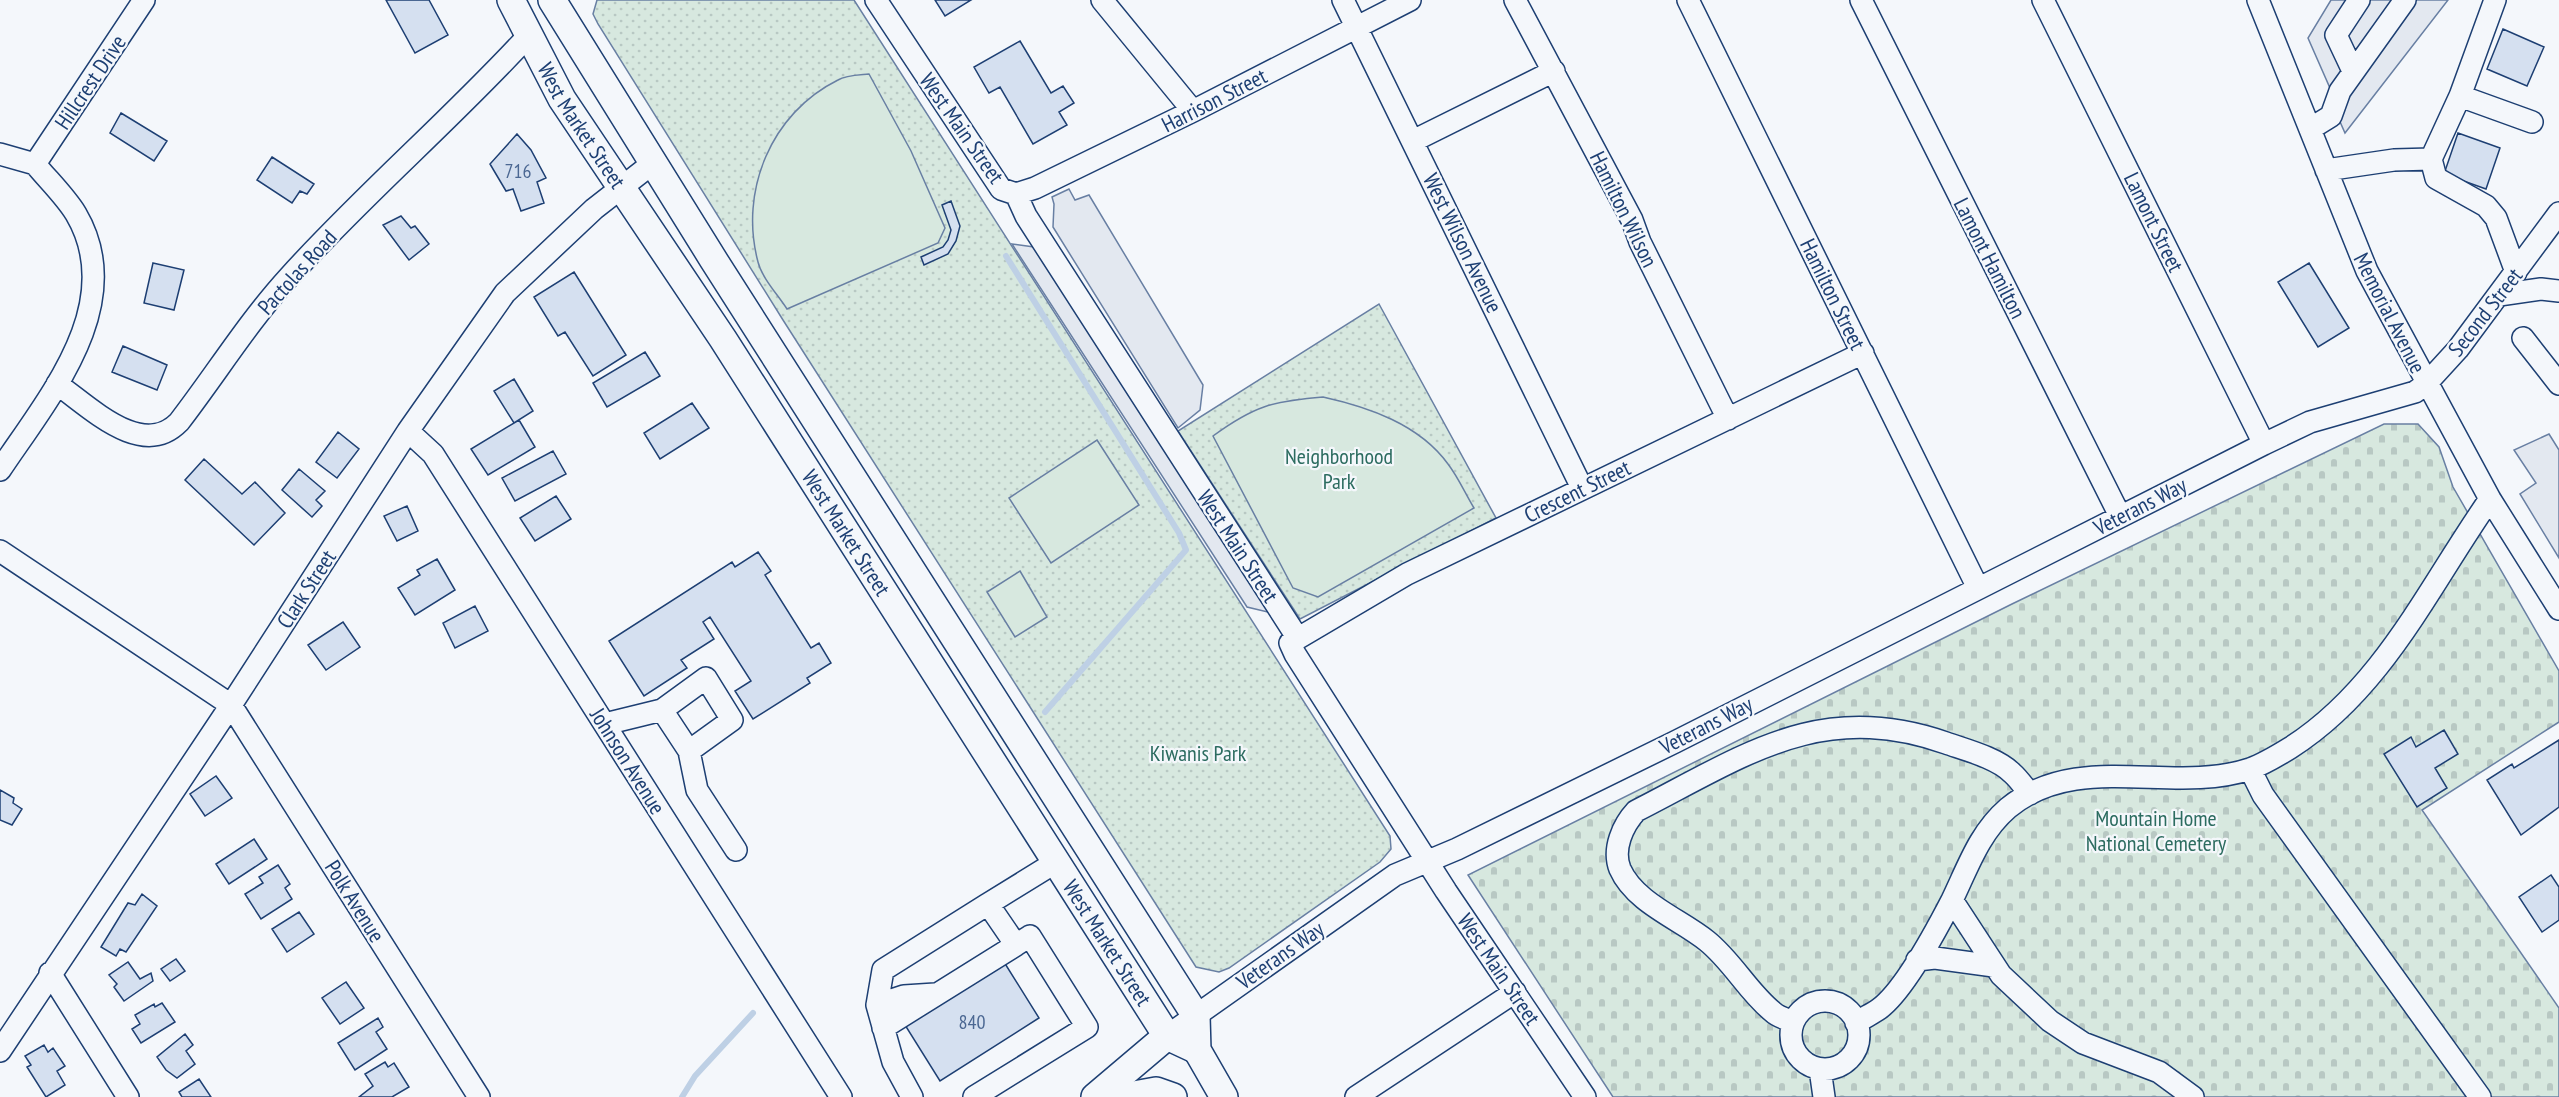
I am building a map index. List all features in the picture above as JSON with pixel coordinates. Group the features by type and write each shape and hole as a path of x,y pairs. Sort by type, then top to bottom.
{"main road":[{"name":"West Market Street","path":"511,0 562,99 723,339 1167,1036"},
{"name":"West Market Street","path":"554,2 653,163 1196,1016"},
{"path":"529,35 554,2"},
{"path":"1196,1016 1197,1050 1224,1097"},
{"path":"1095,1097 1167,1036 1197,1050"},
{"path":"1123,1097 1156,1091 1173,1097"}],"street":[{"name":"Hillcrest Drive","path":"35,164 144,0"},
{"name":"West Main Street","path":"876,0 995,182 1001,189 1016,194 1026,216 1160,428 1297,637 1290,643 1295,654 1426,860 1585,1097"},
{"path":"1102,0 1193,111"},
{"name":"West Wilson Avenue","path":"1343,0 1582,488"},
{"name":"Harrison Street","path":"1016,194 1043,184 1193,111 1410,0"},
{"name":"Hamilton Wilson","path":"1515,0 1632,220 1640,242 1728,419"},
{"name":"Hamilton Street","path":"1688,0 1978,588"},
{"name":"Lamont Hamilton","path":"1861,0 2120,516"},
{"name":"Lamont Street","path":"2043,0 2264,444"},
{"name":"Memorial Avenue","path":"2258,0 2367,271 2490,499 2559,609"},
{"path":"2353,70 2336,35 2359,0"},
{"path":"2310,129 2331,116 2340,91 2353,70 2405,0"},
{"path":"2495,0 2460,96 2431,159 2436,178 2486,206 2496,218 2516,272"},
{"name":"Pactolas Road","path":"57,384 129,433 146,437 168,432 187,412 261,310 289,277 388,176 489,80 529,35"},
{"path":"1413,141 1554,71"},
{"path":"2460,96 2532,122"},
{"path":"0,154 35,164 76,214 91,254 94,291 83,336 57,384 0,470"},
{"path":"2326,170 2394,160 2431,159"},
{"name":"Clark Street","path":"0,1051 231,705 408,431 505,293 537,260 620,186 653,163"},
{"name":"Second Street","path":"2264,444 2310,422 2379,404 2415,392 2426,384 2458,349 2559,213"},
{"path":"2499,295 2541,289 2559,291"},
{"path":"2523,338 2559,384"},
{"name":"Crescent Street","path":"1297,637 1407,574 1863,353"},
{"name":"Johnson Avenue","path":"408,431 433,454 842,1097"},
{"name":"Veterans Way","path":"1167,1036 1395,875 1426,860 1457,849 2264,444"},
{"path":"1856,1023 1880,1008 1917,960 1952,900 1986,831 2009,808 2030,794 2059,783 2092,776 2187,778 2227,775 2268,761 2305,738 2342,706 2377,669 2401,637 2490,499"},
{"path":"0,551 231,705"},
{"path":"605,724 662,710 706,678 732,720 689,752"},
{"name":"Polk Avenue","path":"231,705 479,1097"},
{"path":"662,710 689,752 697,790 736,850"},
{"path":"1793,1022 1773,1013 1734,967 1707,941 1650,903 1627,882 1619,867 1617,853 1627,820 1636,811 1780,740 1809,731 1849,726 1928,737 1960,748 2011,772 2030,794"},
{"path":"2250,769 2263,795 2480,1097"},
{"path":"912,1097 893,1062 883,1028 878,1005 883,970 1056,862"},
{"path":"1952,900 1994,966 2050,1021 2083,1043 2158,1072 2193,1097"},
{"path":"988,904 1016,945"},
{"path":"883,1028 1030,936 1087,1027 974,1097"},
{"path":"1917,960 1935,958 1994,966"},
{"path":"50,973 128,1097"},
{"path":"1356,1097 1515,992"},
{"path":"878,1005 904,996 938,994"},
{"path":"1828,1001 1848,1011 1856,1023 1858,1041 1849,1059 1841,1065 1820,1069 1810,1066 1795,1052 1791,1043 1793,1022 1807,1006 1828,1001"},
{"path":"1820,1069 1824,1097"}],"green space":[{"name":"Kiwanis Park","path":"597,0 854,0 1390,836 1391,849 1380,862 1229,968 1219,972 1196,967 783,320 598,24 593,14"},
{"path":"869,74 911,151 945,228 938,243 787,309 758,262 753,235 753,208 757,182 778,133 795,112 815,94 841,78"},
{"name":"Neighborhood Park","path":"1379,304 1496,518 1300,619 1178,431"},
{"path":"1323,397 1375,412 1392,419 1423,438 1448,464 1474,508 1318,597 1293,588 1213,436 1240,418 1265,407 1277,403"},
{"name":"Mountain Home National Cemetery","path":"2384,424 2418,424 2439,447 2453,487 2559,671 2559,722 2422,810 2559,1008 2559,1097 1613,1097 1468,875 2012,604"},
{"path":"1097,440 1139,505 1051,563 1009,498"},
{"path":"1020,571 1047,617 1015,637 987,592"}],"shaded area":[{"path":"2331,0 2448,0 2345,133 2330,99 2333,95 2308,38"},
{"path":"1069,189 1075,200 1089,195 1203,385 1200,410 1178,428 1053,227 1052,197"},
{"path":"1012,244 1034,247 1272,613 1247,607"},
{"path":"2549,434 2559,450 2559,558 2520,494 2536,483 2514,450"}],"building":[{"path":"386,0 429,0 448,35 415,53"},
{"path":"935,0 971,0 945,16"},
{"path":"2503,29 2544,47 2527,86 2487,69"},
{"path":"1020,41 1051,93 1063,86 1074,103 1059,112 1067,125 1033,144 1000,87 989,93 974,67"},
{"path":"121,113 167,141 154,161 110,133"},
{"path":"2458,133 2500,148 2486,189 2444,174"},
{"path":"517,134 531,150 546,178 537,182 544,203 521,211 513,189 506,191 490,164"},
{"path":"272,157 314,184 307,194 300,191 292,203 257,180"},
{"path":"951,201 960,226 956,241 948,254 924,265 921,257 943,247 948,240 951,230 942,205"},
{"path":"401,216 411,228 415,226 429,244 409,260 383,225"},
{"path":"153,263 184,270 174,310 144,303"},
{"path":"2309,263 2349,328 2318,347 2278,282"},
{"path":"574,272 626,355 593,376 565,332 558,336 534,297"},
{"path":"123,346 167,365 157,390 112,372"},
{"path":"645,352 660,376 607,407 593,383"},
{"path":"514,379 533,411 514,423 494,391"},
{"path":"692,403 709,428 660,459 644,433"},
{"path":"519,420 535,447 488,475 471,449"},
{"path":"338,432 359,449 337,478 316,462"},
{"path":"553,451 566,474 515,501 502,478"},
{"path":"204,459 242,494 255,482 285,513 254,545 185,480"},
{"path":"299,469 325,491 316,500 322,506 312,517 282,490"},
{"path":"556,496 571,519 535,541 520,518"},
{"path":"407,506 418,531 397,541 384,516"},
{"path":"758,552 771,571 765,575 811,648 819,643 831,663 807,678 810,683 753,719 735,691 751,681 710,617 703,622 714,639 681,660 687,668 644,696 609,641 732,562 735,567"},
{"path":"437,559 455,590 415,615 398,588 420,575 417,570"},
{"path":"475,606 488,631 455,648 443,623"},
{"path":"343,622 360,647 326,670 308,645"},
{"path":"2444,730 2458,754 2435,768 2447,788 2417,807 2384,754 2411,737 2416,747"},
{"path":"2559,740 2559,807 2521,835 2487,780 2512,764 2514,768"},
{"path":"216,776 232,798 205,816 190,794"},
{"path":"0,790 14,798 13,803 22,809 12,825 0,820"},
{"path":"254,839 267,859 229,884 216,864"},
{"path":"278,865 290,884 285,888 292,899 261,919 245,894 263,883 259,877"},
{"path":"2551,875 2559,887 2559,920 2542,932 2519,897"},
{"path":"142,894 157,906 126,952 120,949 116,956 101,947 128,903 135,905"},
{"path":"299,912 314,934 287,952 272,929"},
{"path":"176,959 185,971 170,981 161,969"},
{"path":"128,962 140,979 151,973 153,981 124,1001 114,987 117,984 109,975"},
{"path":"1004,962 1039,1018 940,1081 905,1025"},
{"path":"346,982 364,1008 340,1024 322,998"},
{"path":"162,1003 175,1022 141,1043 132,1029 140,1024 135,1015 154,1004 155,1007"},
{"path":"378,1018 383,1027 376,1032 387,1049 355,1070 338,1043"},
{"path":"185,1034 193,1045 186,1051 195,1064 177,1078 166,1070 157,1057"},
{"path":"44,1045 48,1052 53,1048 65,1066 57,1071 65,1085 46,1097 27,1067 31,1065 25,1056"},
{"path":"385,1062 388,1067 394,1063 409,1087 392,1097 359,1097 373,1086 365,1074"},
{"path":"199,1079 211,1097 182,1097 179,1092"}],"waterway":[{"path":"1006,256 1179,533 1186,550 1045,712"},
{"path":"682,1097 695,1076 753,1013"}]}
